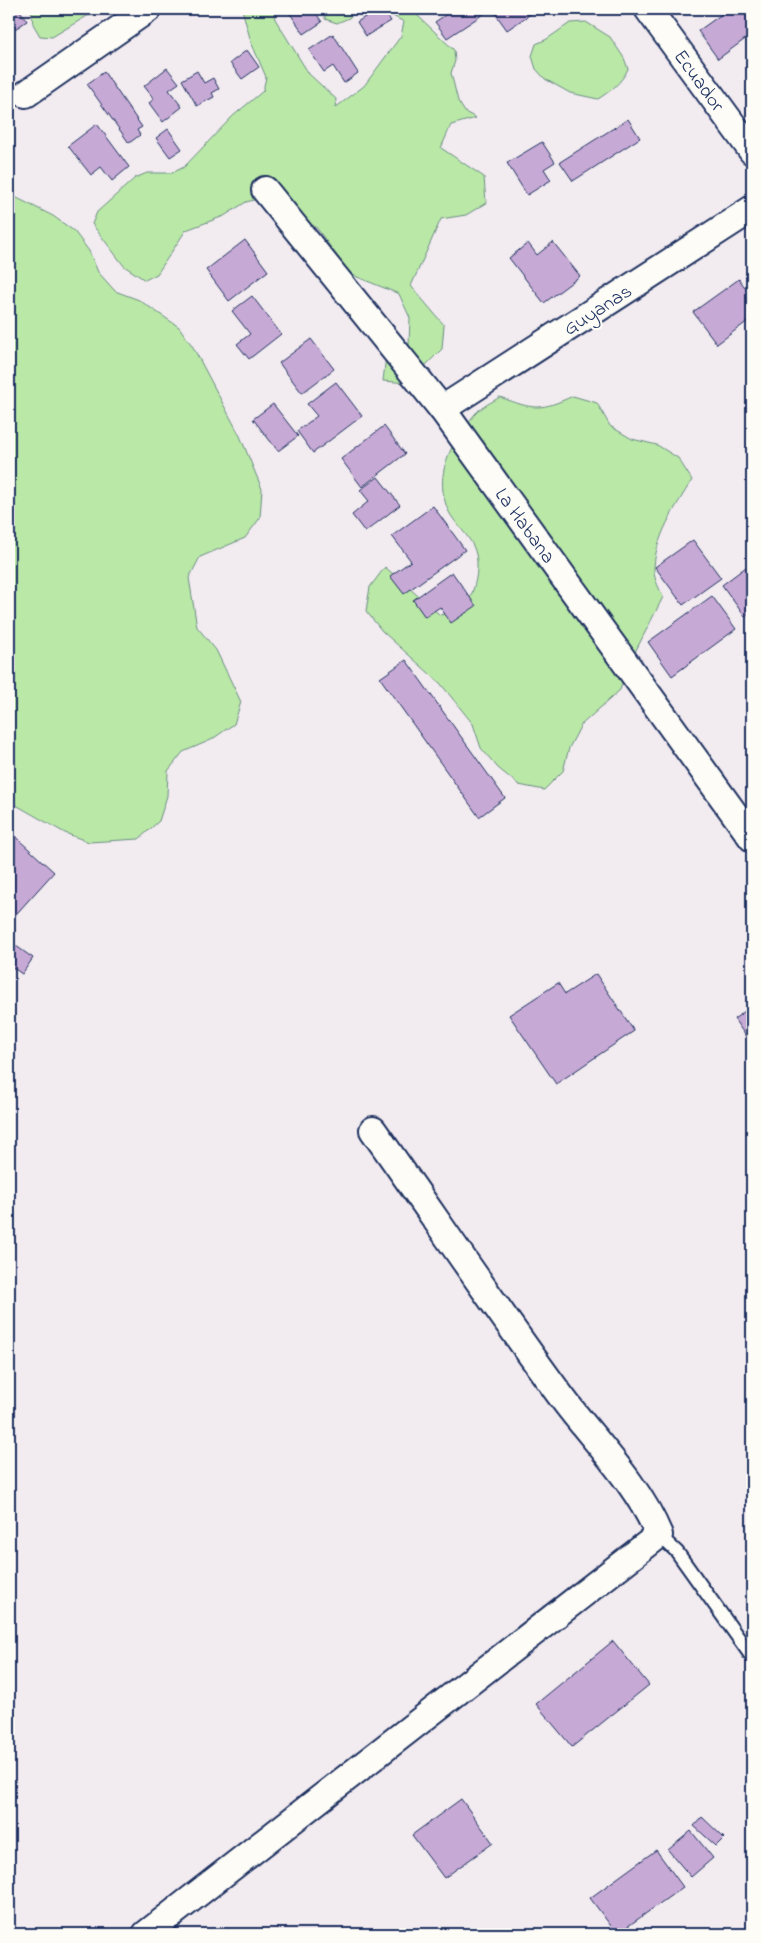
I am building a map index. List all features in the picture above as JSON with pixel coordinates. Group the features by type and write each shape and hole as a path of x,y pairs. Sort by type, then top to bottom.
{"street":[{"path":"26,94 148,9"},
{"name":"Ecuador","path":"648,9 752,151"},
{"name":"La Habana","path":"266,190 442,409 752,838"},
{"name":"Guyanas","path":"442,409 752,209"},
{"path":"146,1934 659,1535 635,1491 564,1400 373,1130"}],"lane":[{"path":"659,1535 677,1552 752,1657"}],"green space":[{"path":"31,9 119,9 87,16 52,37 40,36 33,24"},
{"path":"242,9 273,9 275,19 309,74 336,99 335,108 364,86 401,36 404,22 380,9 421,9 417,15 454,50 455,61 451,73 458,101 465,112 476,118 451,125 441,148 484,177 486,203 466,215 441,219 411,286 444,325 442,349 408,383 383,381 386,356 409,345 410,318 399,294 350,274 316,227 258,199 246,202 224,216 186,230 157,274 145,280 124,266 92,224 97,212 135,178 147,173 172,173 184,167 233,116 263,91 266,77 251,42"},
{"path":"325,9 359,9 349,18 337,23 325,19"},
{"path":"586,22 610,37 624,58 628,69 616,86 598,99 570,93 545,79 536,69 532,56 536,44 547,39 570,23"},
{"path":"9,194 53,216 74,231 89,251 98,272 115,291 139,300 179,327 193,347 240,436 262,489 260,518 245,538 200,557 189,578 197,627 216,650 241,702 234,724 211,740 183,752 168,771 167,796 159,821 139,839 89,842 65,833 9,801"},
{"path":"573,396 597,403 610,426 632,439 657,445 678,458 692,480 662,535 655,559 654,574 663,597 628,666 620,690 581,725 569,748 563,771 544,790 519,785 498,768 481,748 473,724 440,683 382,631 366,611 370,587 385,567 440,615 465,610 475,581 477,569 476,554 470,541 449,512 444,499 443,485 443,473 458,436 475,414 500,397 537,407 552,404"}],"building":[{"path":"9,9 19,9 27,21 9,33"},
{"path":"295,9 313,9 322,22 304,34 289,12"},
{"path":"378,9 383,9 391,21 366,36 357,22"},
{"path":"454,9 482,9 485,13 447,38 435,22"},
{"path":"492,9 538,9 507,30"},
{"path":"729,9 752,9 752,34 718,59 698,31"},
{"path":"333,34 358,73 344,83 333,66 324,72 309,50"},
{"path":"247,50 259,67 242,79 230,63"},
{"path":"167,68 179,83 169,90 182,107 163,122 149,103 154,99 144,86"},
{"path":"197,71 204,83 213,78 219,89 212,93 214,97 197,106 182,80"},
{"path":"104,72 142,127 137,130 140,135 129,143 87,84"},
{"path":"628,119 640,138 573,181 560,162"},
{"path":"97,124 129,167 112,181 101,167 91,175 68,146"},
{"path":"168,129 182,149 170,157 156,138"},
{"path":"542,142 555,162 544,169 551,180 527,195 507,163"},
{"path":"245,240 268,271 229,301 206,270"},
{"path":"553,242 580,276 544,303 509,258 528,243 537,255"},
{"path":"739,279 752,297 752,318 717,344 693,312"},
{"path":"252,296 281,334 249,359 237,344 250,334 232,311"},
{"path":"311,339 334,369 302,393 279,363"},
{"path":"336,382 362,416 313,453 297,431 317,416 307,404"},
{"path":"273,404 298,436 278,451 253,419"},
{"path":"384,426 405,454 362,487 341,459"},
{"path":"378,477 400,505 365,532 352,515 369,501 360,490"},
{"path":"433,506 465,550 404,594 390,576 411,561 392,536"},
{"path":"693,540 721,578 683,605 655,567"},
{"path":"746,567 752,576 752,612 745,617 722,585"},
{"path":"452,572 476,606 451,623 440,607 425,617 413,600"},
{"path":"712,596 736,629 672,676 648,642"},
{"path":"406,660 505,798 479,817 380,678"},
{"path":"9,831 54,872 9,922"},
{"path":"9,941 33,958 22,974 9,965"},
{"path":"596,974 634,1031 556,1084 509,1015 558,983 565,994"},
{"path":"752,1006 752,1045 734,1019"},
{"path":"613,1641 649,1685 572,1747 536,1704"},
{"path":"461,1799 493,1843 444,1878 412,1835"},
{"path":"702,1817 724,1838 716,1846 694,1826"},
{"path":"691,1831 713,1858 691,1877 668,1850"},
{"path":"656,1850 683,1887 617,1934 590,1898"}]}
